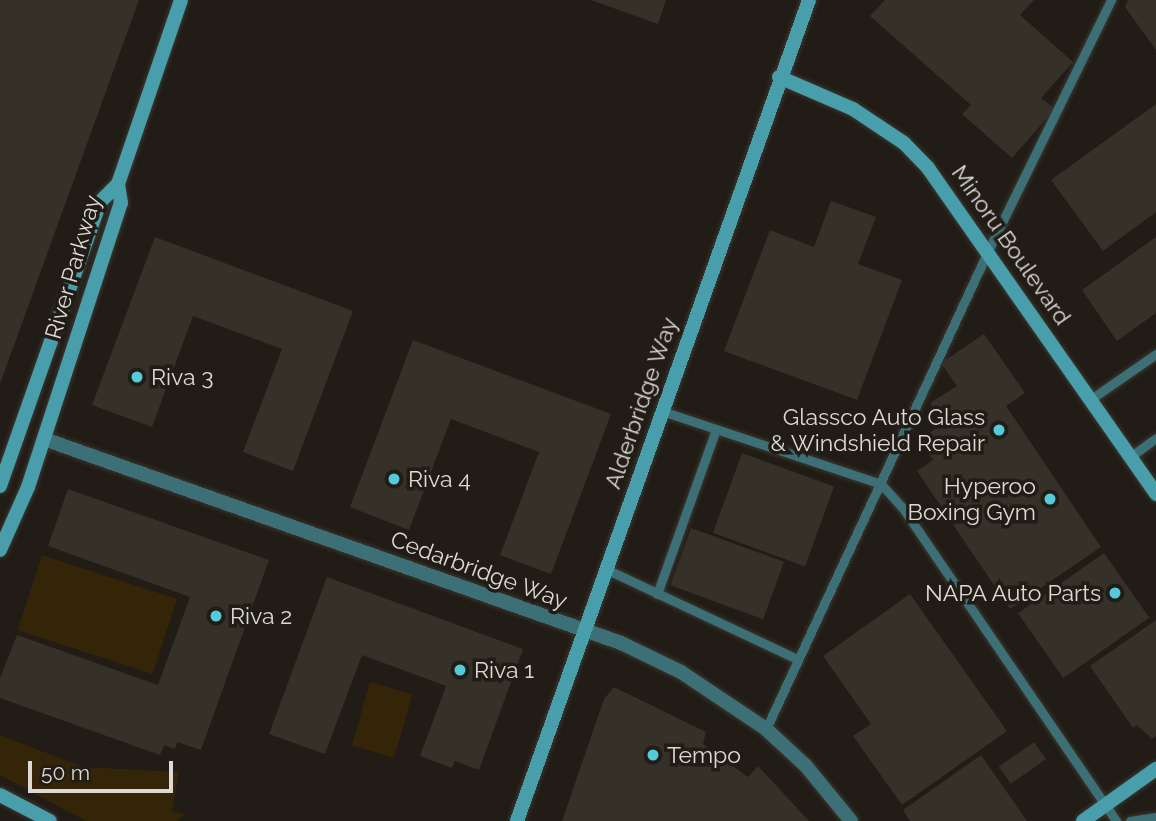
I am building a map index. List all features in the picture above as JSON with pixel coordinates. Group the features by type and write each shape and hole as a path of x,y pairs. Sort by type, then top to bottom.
{"street":[{"path":"118,184 181,0"},
{"name":"Alderbridge Way","path":"517,821 587,632 779,77 809,0"},
{"name":"Minoru Boulevard","path":"779,77 853,109 904,143 944,187 1156,494"},
{"name":"River Parkway","path":"0,550 44,439 121,203 118,184"},
{"name":"River Parkway","path":"0,486 100,202 118,184"},
{"name":"Cedarbridge Way","path":"44,439 587,632 681,672 766,729 806,766 852,821"},
{"path":"1083,821 1156,769"},
{"path":"0,795 50,821"}],"lane":[{"path":"766,729 988,251 1111,0"},
{"path":"1091,400 1156,354"},
{"path":"662,411 881,484 902,507 1116,821"},
{"path":"657,594 716,429"},
{"path":"1130,457 1156,438"},
{"path":"608,570 797,659"},
{"path":"1130,821 1156,817"}],"shaded area":[{"path":"42,555 177,599 153,674 18,630"},
{"path":"370,682 412,694 394,758 352,745"},
{"path":"0,735 83,767 179,772 172,811 185,814 177,821 86,821 0,775"}],"building":[{"path":"0,0 139,0 0,384"},
{"path":"591,0 666,0 658,24"},
{"path":"885,0 1034,0 1020,15 1073,62 1041,98 1055,109 1012,158 962,114 971,105 870,16"},
{"path":"1128,0 1156,0 1156,50 1125,7"},
{"path":"1156,104 1156,212 1103,251 1051,180"},
{"path":"831,201 876,217 858,264 902,280 857,400 724,351 770,230 814,247"},
{"name":"Riva 3","path":"155,237 353,311 293,471 243,452 282,349 193,316 152,427 92,405"},
{"path":"1156,237 1156,313 1117,341 1082,290"},
{"path":"984,334 1025,393 1006,406 1101,547 1010,609 917,471 933,460 919,440 944,423 930,403 957,386 941,363"},
{"name":"Riva 4","path":"413,340 611,414 551,574 500,555 539,452 451,419 409,530 350,507"},
{"path":"742,453 834,487 805,566 713,533"},
{"name":"Riva 2","path":"68,489 269,560 201,750 177,742 175,749 164,745 160,755 0,698 0,678 17,635 158,685 190,597 48,546"},
{"path":"691,528 784,562 763,619 670,585"},
{"path":"1104,553 1149,618 1063,678 1018,613"},
{"name":"Riva 1","path":"327,577 523,649 479,770 455,761 452,768 420,756 446,686 362,655 325,754 269,734"},
{"path":"910,594 1007,731 902,805 853,736 871,724 823,656"},
{"path":"1156,620 1156,736 1152,739 1137,725 1133,728 1090,666"},
{"name":"Tempo","path":"614,687 706,732 703,744 748,777 758,766 809,821 562,821 604,699"},
{"path":"1034,742 1046,759 1011,784 999,767"},
{"path":"981,755 1027,821 910,821 903,810"}],"place":[{"name":"Riva 3","path":"137,377"},
{"name":"Glassco Auto Glass & Windshield Repair","path":"999,430"},
{"name":"Riva 4","path":"394,479"},
{"name":"Hyperoo Boxing Gym","path":"1050,499"},
{"name":"NAPA Auto Parts","path":"1115,593"},
{"name":"Riva 2","path":"216,616"},
{"name":"Riva 1","path":"460,670"},
{"name":"Tempo","path":"653,755"}]}
